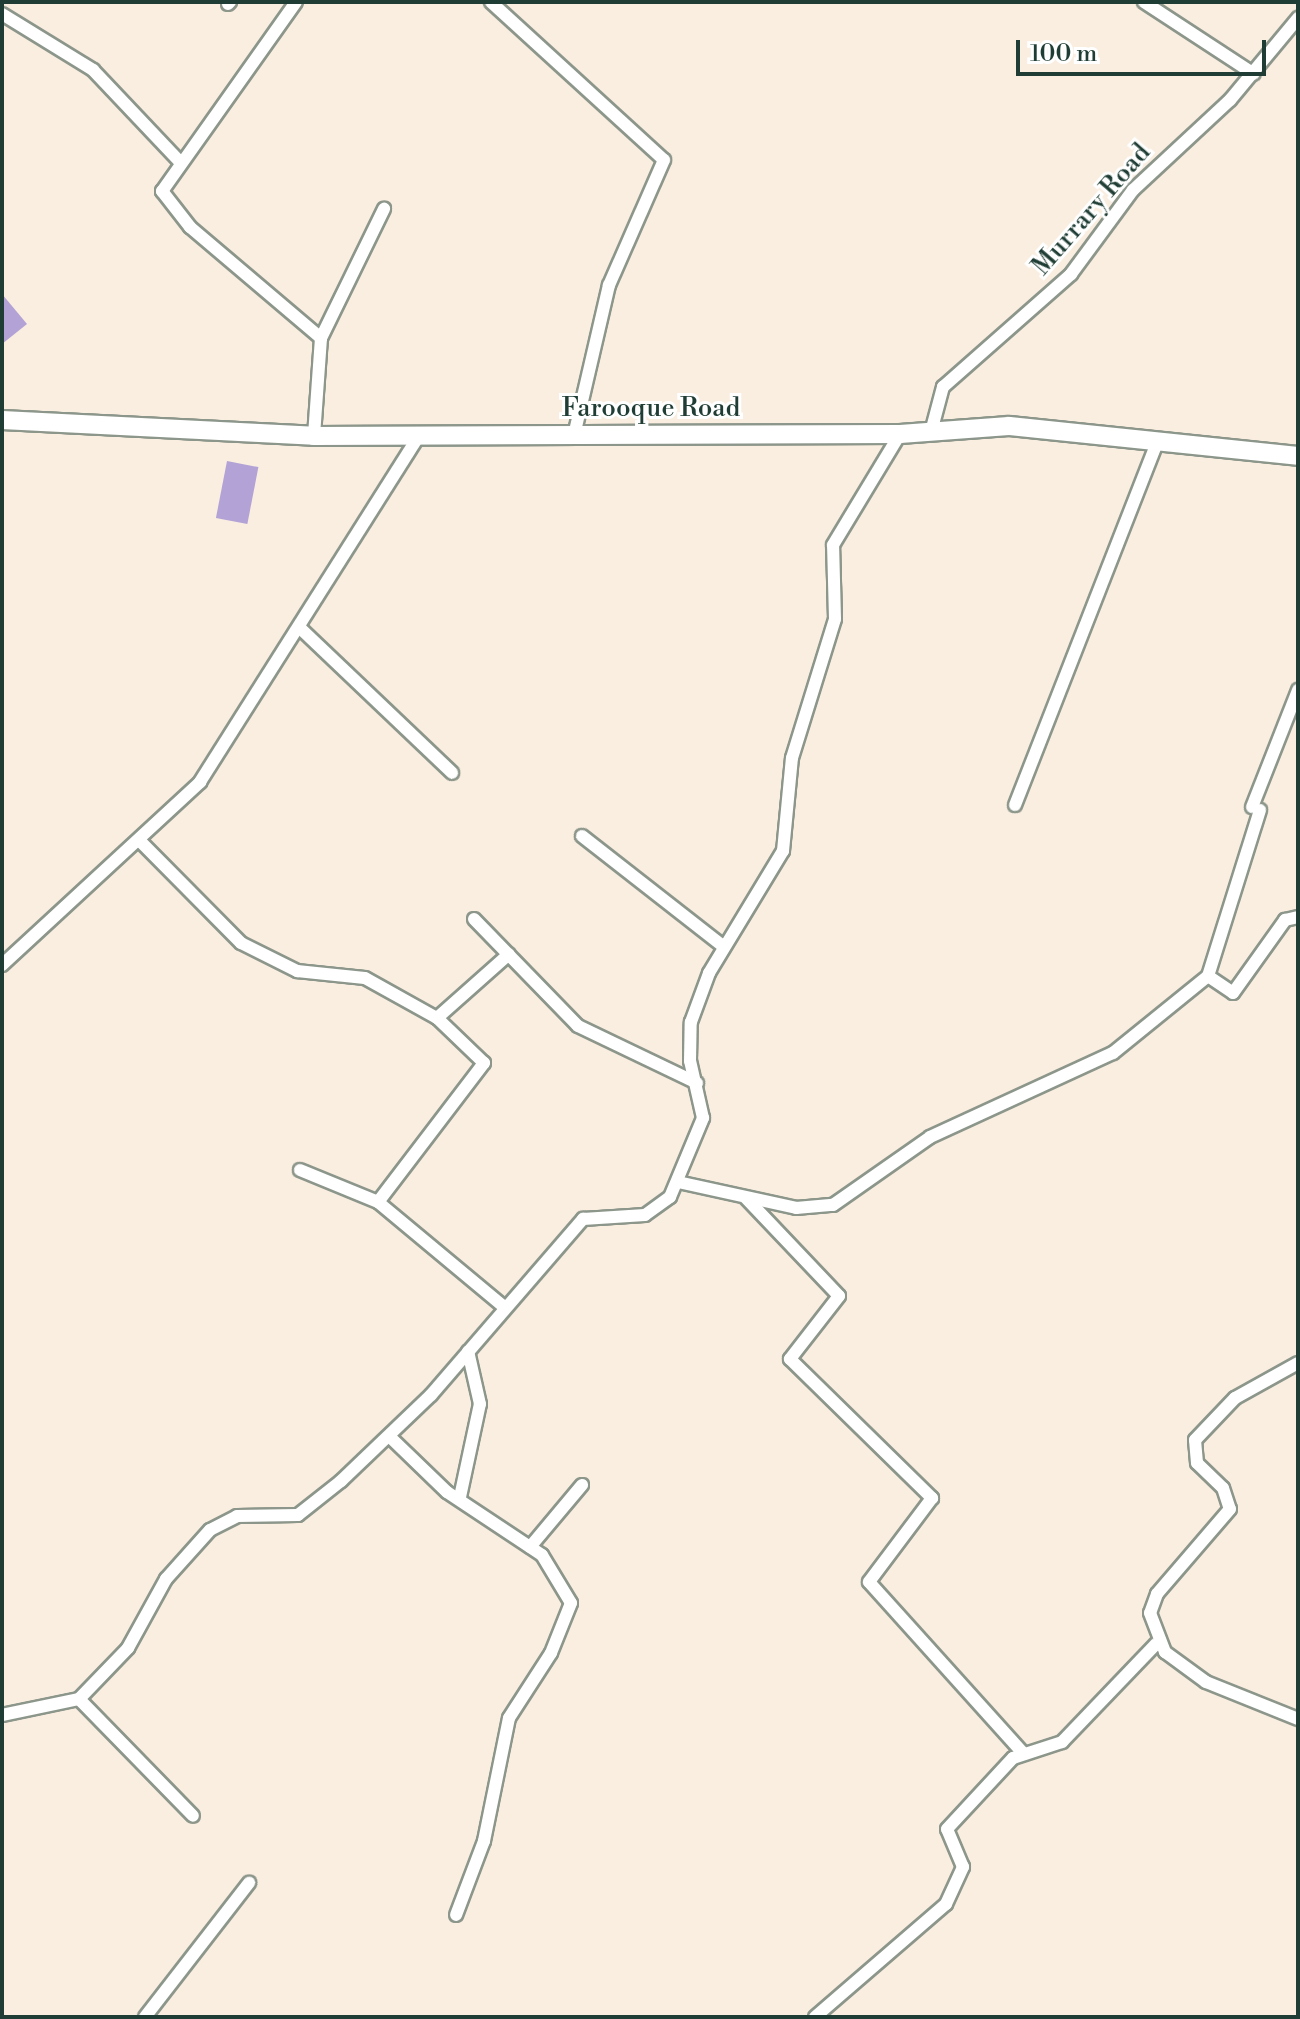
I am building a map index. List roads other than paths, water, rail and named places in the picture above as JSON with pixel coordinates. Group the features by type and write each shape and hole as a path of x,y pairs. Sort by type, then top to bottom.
{"main road":[{"name":"Farooque Road","path":"2,420 314,436 900,434 1009,426 1298,456"}],"street":[{"path":"295,2 178,160 164,200 321,338"},
{"path":"491,2 664,160 617,260 574,435"},
{"path":"1144,2 1254,74"},
{"path":"2,14 93,70 178,160"},
{"name":"Murrary Road","path":"931,432 943,387 1071,274 1133,190 1254,74 1298,18"},
{"path":"314,436 321,338 384,209"},
{"path":"2,1715 79,1699 128,1648 166,1579 210,1530 237,1516 298,1515 390,1437 583,1219 645,1215 664,1205 678,1182 703,1118 691,1022 724,947 780,859 798,729 835,619 838,532 900,434"},
{"path":"2,965 200,782 419,436"},
{"path":"1015,805 1157,442"},
{"path":"300,628 452,773"},
{"path":"678,1182 746,1198 833,1205 930,1137 1113,1053 1208,976 1256,809 1298,690"},
{"path":"582,836 724,947"},
{"path":"139,840 241,943 297,971 365,978 437,1018 484,1063 378,1202"},
{"path":"1208,976 1233,993 1285,920 1298,917"},
{"path":"474,919 578,1026 697,1083"},
{"path":"437,1018 509,954"},
{"path":"300,1170 378,1202 504,1307"},
{"path":"746,1198 839,1296 790,1359 932,1498 869,1582 1023,1753"},
{"path":"460,1497 480,1404 468,1351"},
{"path":"1298,1363 1235,1398 1195,1440 1197,1463 1223,1488 1230,1509 1157,1594 1150,1613 1156,1644 1206,1682 1298,1719"},
{"path":"390,1437 460,1497 530,1547 571,1603 551,1653 509,1718 484,1841 456,1915"},
{"path":"530,1547 582,1485"},
{"path":"815,2017 946,1904 963,1867 947,1829 1023,1753 1062,1742 1156,1644"},
{"path":"79,1699 193,1816"},
{"path":"145,2017 249,1883"}]}
